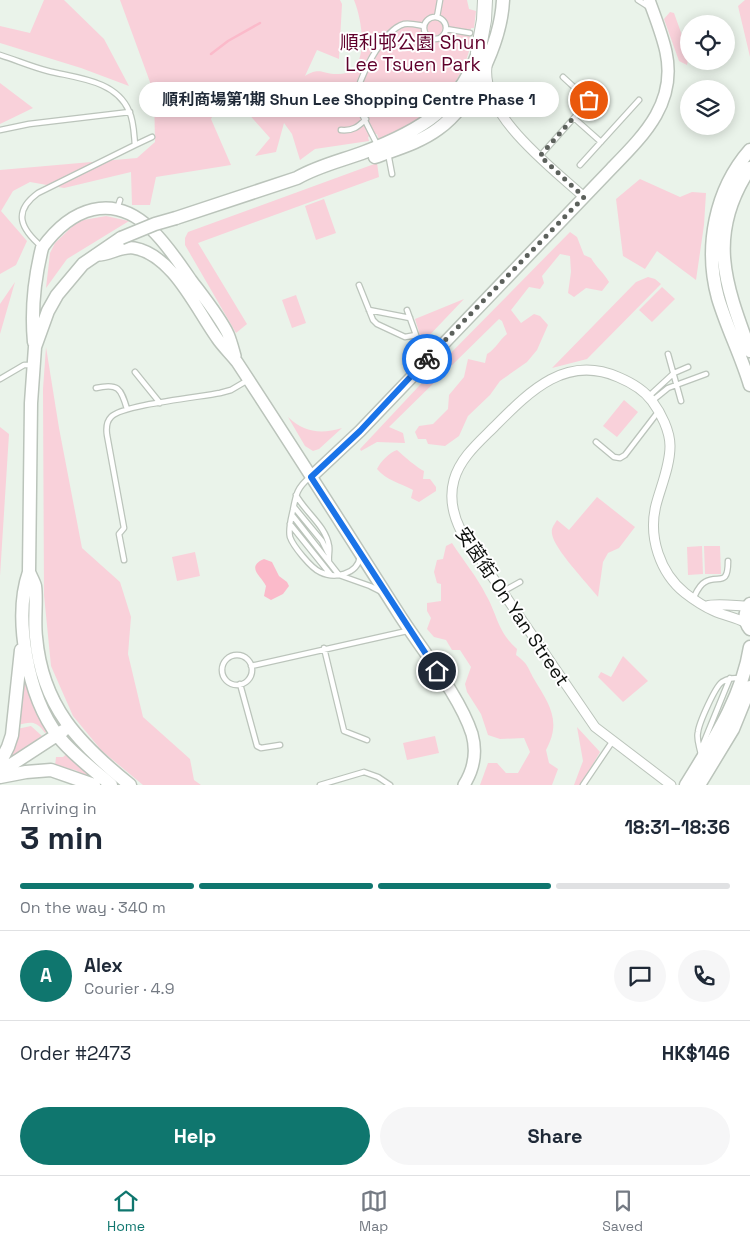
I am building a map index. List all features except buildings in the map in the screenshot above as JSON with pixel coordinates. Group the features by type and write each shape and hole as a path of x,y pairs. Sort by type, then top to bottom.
{"main road":[{"path":"483,57 485,0"},
{"path":"483,57 491,0"},
{"path":"35,347 48,311 57,295 84,264 121,238 156,224 297,178 313,169 383,149 446,107 483,57 500,21 503,0"},
{"path":"750,150 731,177 722,199 713,230 712,258 715,286 720,305 750,385"},
{"path":"750,168 732,202 723,247 724,270 728,288 750,351"},
{"path":"0,763 12,735 23,630 24,587 29,572 31,403 35,347 32,322 33,287 42,248"},
{"path":"29,572 35,586 36,637 44,678 54,704 69,727 85,746 130,785"},
{"path":"748,626 746,614 749,605"},
{"path":"23,630 28,666 35,692 57,735 72,752 111,785"},
{"path":"686,785 702,762 727,716 748,660 750,647"},
{"path":"699,785 733,729 741,681"},
{"path":"0,772 69,727"},
{"path":"0,777 52,770 94,785"}],"street":[{"path":"311,477 360,431 425,361 641,138 652,124 667,88 668,61 651,5"},
{"path":"483,57 487,81 499,111 514,131 584,197"},
{"path":"42,248 59,228 79,213 94,208 108,208 118,205 151,228 172,253 228,333 238,362"},
{"path":"95,255 103,256 118,250 132,248 149,253 157,258 173,273 218,340 238,362 361,556 452,694 471,732 474,744 473,768 464,785"},
{"name":"安茵街 On Yan Street","path":"671,785 612,742 595,727 502,592 461,531 454,516 451,502 453,482 458,470 467,455 529,393 544,382 560,375 582,371 606,373 632,384 650,399 666,428 670,444 667,465 655,507 655,544 661,562 671,579 693,599 714,611 748,626"},
{"name":"安茵街 On Yan Street","path":"707,606 714,603 731,606 749,605"}],"lane":[{"path":"437,17 440,0"},
{"path":"638,0 651,5"},
{"path":"437,17 443,20 446,29 440,38 433,39 427,36 424,26 427,20 437,17"},
{"path":"392,174 383,149 357,103 357,90 362,77 384,42 394,30 404,24 424,26"},
{"path":"446,29 470,33"},
{"path":"0,55 48,71 92,81 114,92 124,102 130,112 135,146"},
{"path":"540,156 564,126 574,118 589,100 564,77"},
{"path":"580,165 639,100"},
{"path":"348,102 357,103"},
{"path":"0,130 29,124 130,112"},
{"path":"574,118 601,142"},
{"path":"341,130 350,131 366,119"},
{"path":"42,248 23,226 24,208 30,198 152,137"},
{"path":"359,285 377,324 405,337 416,335"},
{"path":"369,310 410,318"},
{"path":"407,310 425,361"},
{"path":"668,354 681,401"},
{"path":"0,379 24,365 33,365"},
{"path":"650,399 674,373 688,367"},
{"path":"135,372 160,403"},
{"path":"650,399 675,384 706,374"},
{"path":"124,560 119,534 124,528 106,428 108,421 112,416 127,409 220,393 231,390 249,379"},
{"path":"96,388 107,385 117,388 123,394 127,409"},
{"path":"596,442 614,456 620,458 625,455 658,412"},
{"path":"311,477 301,485 296,495 289,531 292,542 313,568 324,574 346,574 355,568 361,556"},
{"path":"296,495 325,535 329,546 330,563"},
{"path":"294,506 322,541 329,554"},
{"path":"292,515 339,575 370,586 387,596"},
{"path":"290,524 331,575"},
{"path":"693,599 703,583 709,580 721,579 726,575 728,561"},
{"path":"502,592 520,582"},
{"path":"251,666 409,630"},
{"path":"324,648 344,731 367,740"},
{"path":"236,655 245,658 251,666 252,670 248,680 240,684 230,683 222,672 224,663 231,656 236,655"},
{"path":"701,748 741,681"},
{"path":"702,762 698,731 716,688 722,682 741,681"},
{"path":"240,684 244,706 257,746 261,748 280,744"},
{"path":"583,785 612,742"},
{"path":"320,785 364,772 378,777 390,785"}],"green space":[{"path":"44,0 64,0 104,39 129,86 81,68 0,43 0,26 30,33"},
{"name":"順利邨公園 Shun Lee Tsuen Park","path":"120,0 340,0 342,4 339,59 317,50 305,76 318,71 339,74 349,71 356,65 362,44 360,19 354,0 467,0 469,9 476,11 474,28 471,28 470,37 472,38 467,57 451,88 427,112 396,132 379,140 377,134 368,137 369,141 315,149 300,160 292,134 284,123 276,152 255,156 270,138 237,101 219,103 211,119 231,165 156,177 150,205 132,205 131,172 64,188 30,182 13,191 1,211 27,241 16,265 0,274 0,170 137,158 155,142 154,93"},
{"path":"745,0 750,0 750,57 738,6"},
{"path":"670,12 674,13 680,30 680,62 679,61 664,19"},
{"path":"0,83 33,108 0,124"},
{"path":"377,163 379,177 198,243 247,324 236,333 185,245 185,238 188,232"},
{"path":"640,179 680,197 692,192 706,193 704,225 696,280 657,251 645,269 623,256 616,199"},
{"path":"324,199 336,233 316,240 305,206"},
{"path":"106,216 129,221 67,259 46,288 50,253 55,243 78,221"},
{"path":"570,232 577,237 584,255 591,258 609,282 602,291 586,288 574,297 568,293 571,272 570,256 560,254 542,276 544,283 540,289 529,287 511,310 521,323 534,314 540,316 548,325 537,350 527,362 500,381 490,395 468,416 459,436 445,446 428,444 426,439 418,439 415,432 419,426 433,424 448,409 449,395 464,377 468,359 485,363 487,354 507,334 502,321 499,319 389,427 403,433 405,443 377,442 361,451 360,449 433,371"},
{"path":"648,277 655,279 661,284 587,359 552,368 636,282"},
{"path":"15,282 0,334 0,304"},
{"path":"662,287 675,299 652,322 639,310"},
{"path":"296,295 306,323 292,328 282,300"},
{"path":"464,299 423,342 422,342 415,319"},
{"path":"46,347 82,548 120,582 131,617 128,654 143,717 190,759 194,780 201,785 143,785 102,751 73,716 51,666 44,595 43,389"},
{"path":"624,400 638,412 617,437 603,426"},
{"path":"288,417 300,426 314,431 342,428 319,449 313,451 305,446"},
{"path":"0,427 9,434 0,576"},
{"path":"397,450 424,471 423,479 430,479 436,487 436,491 419,502 411,498 413,490 389,479 377,469 391,453"},
{"path":"597,497 635,527 619,548 608,553 603,562 598,597 565,557 554,540 552,532 557,520 569,530"},
{"path":"452,543 482,588 505,636 517,649 516,655 527,666 549,705 552,713 553,730 546,750 549,763 558,769 552,785 480,785 488,763 497,763 506,773 518,773 530,752 524,738 500,739 488,735 481,714 467,692 465,684 471,667 460,650 452,650 446,640 434,637 427,629 431,618 427,611 427,603 441,601 441,584 437,583 434,572 437,560 443,559 446,546"},
{"path":"702,546 703,574 688,575 687,547"},
{"path":"704,546 720,546 721,574 705,574"},
{"path":"195,552 200,576 177,581 172,557"},
{"path":"623,656 648,681 623,702 598,677 601,672 611,677"},
{"path":"23,669 48,731 45,733 39,726 33,723 17,725"},
{"path":"31,726 42,736 3,765 17,729"},
{"path":"577,727 600,752 581,785 574,785 583,761"},
{"path":"435,736 439,753 407,760 403,743"},
{"path":"68,753 100,783 75,770 55,766 56,757 63,757"}],"shaded area":[{"path":"264,559 272,562 279,576 289,586 283,594 271,600 264,596 266,586 255,569 258,562"}],"waterway":[{"path":"211,54 228,41 260,23"}],"way so far":[{"path":"427,359 584,197 540,156 589,100"}],"place":[{"name":"順利商場第1期 Shun Lee Shopping Centre Phase 1","path":"589,100"}],"route":[{"path":"427,359 360,431 311,477 437,671"}]}
